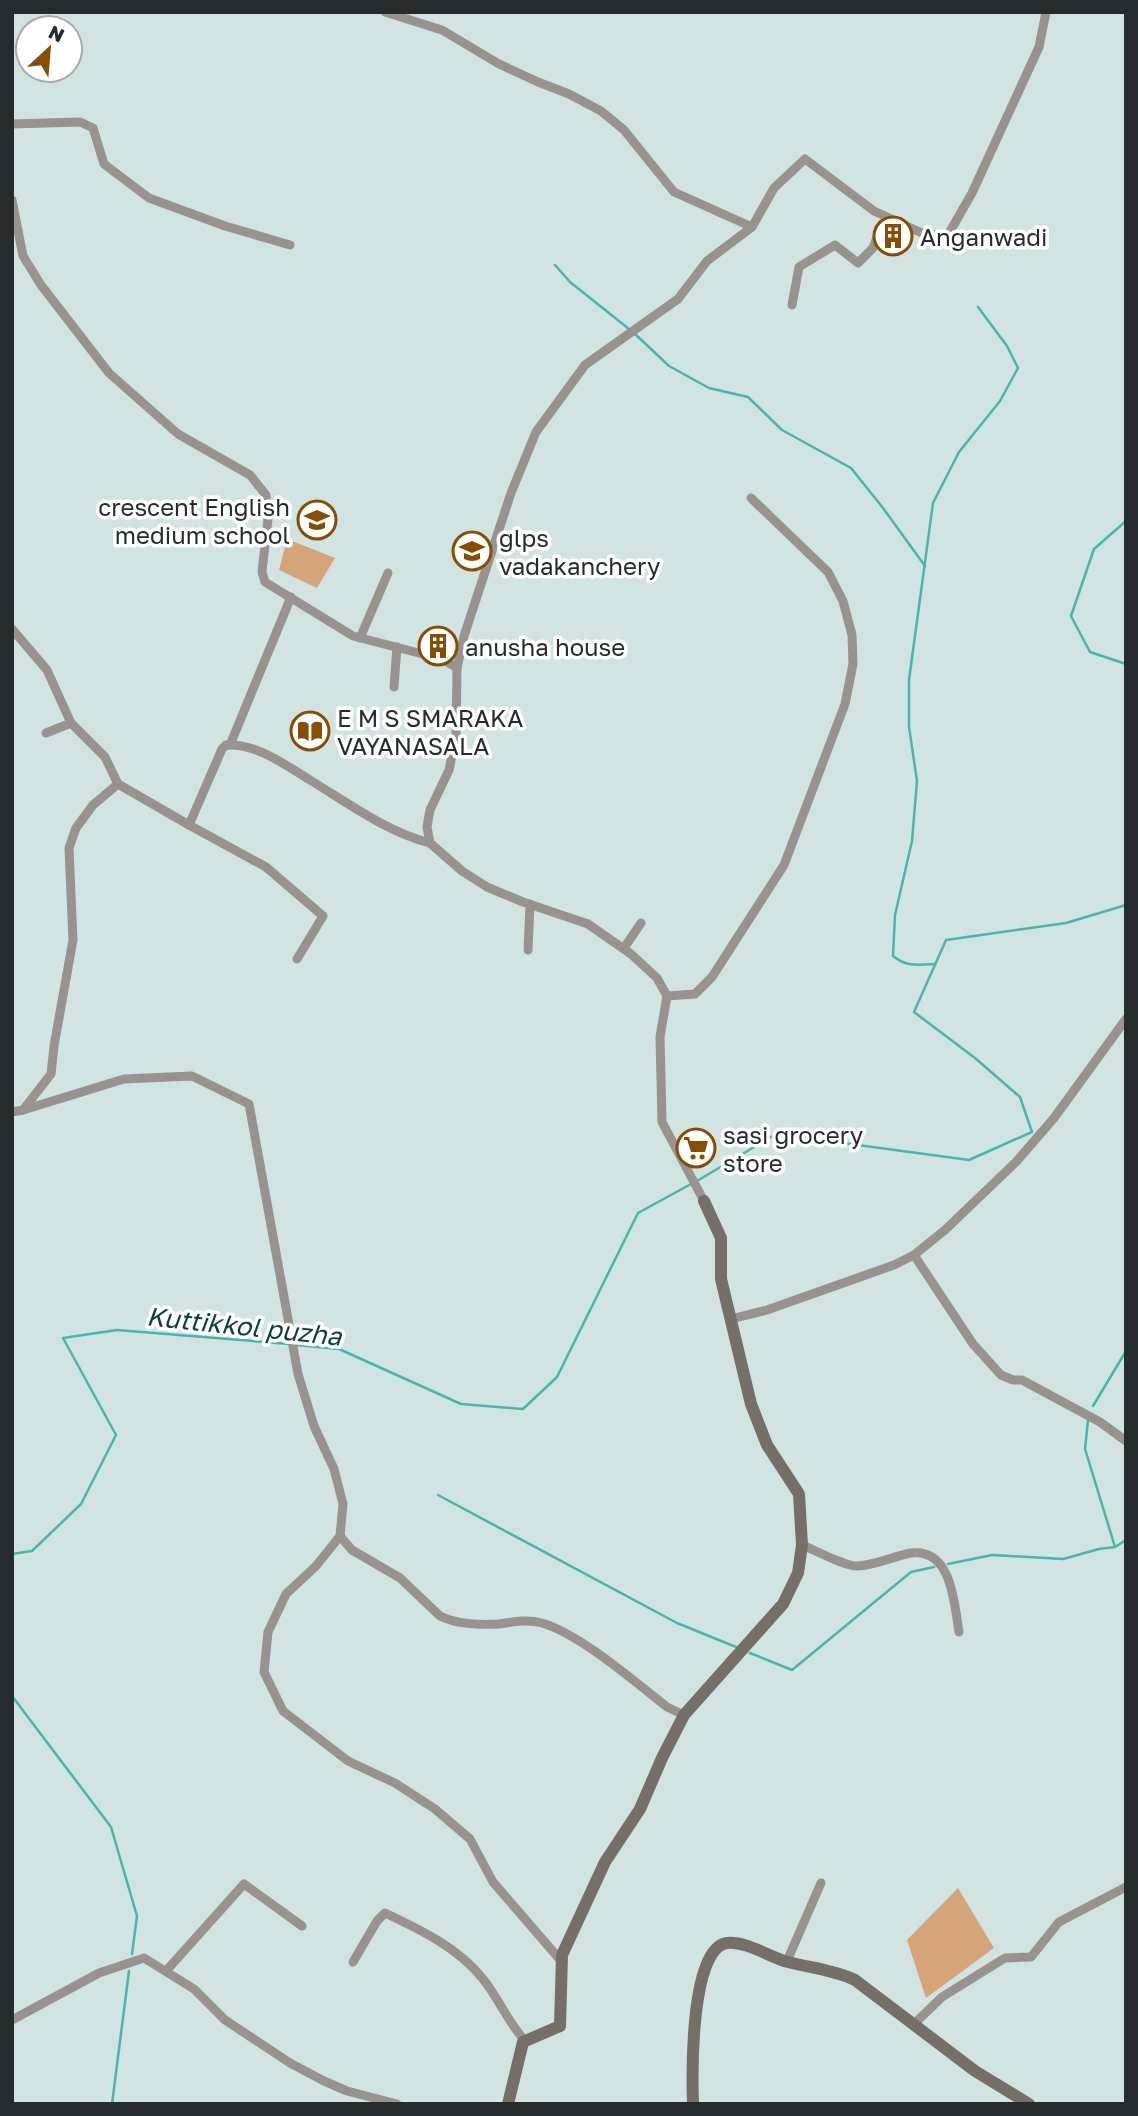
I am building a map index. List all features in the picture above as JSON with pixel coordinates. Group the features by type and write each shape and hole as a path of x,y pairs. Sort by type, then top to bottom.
{"street":[{"path":"385,12 442,30 499,64 601,111 624,130 674,192 752,227"},
{"path":"430,843 427,827 430,810 449,770 456,736 457,668 464,636 511,494 536,432 585,365 678,299 707,261 752,227 774,188 805,159 874,211 924,234 948,235 972,193 1040,47 1046,12"},
{"path":"12,124 79,122 93,128 104,164 149,198 225,226 290,245"},
{"path":"12,200 23,256 41,285 109,373 178,434 250,475 266,495 268,519 262,572 265,582 316,615 360,638 442,659 457,668"},
{"path":"792,306 799,267 835,245 858,263 873,248 882,224 895,221"},
{"path":"12,264 23,256"},
{"path":"667,996 695,994 712,977 784,865 845,704 853,664 852,635 843,601 828,572 751,498"},
{"path":"360,638 388,573"},
{"path":"189,825 222,749 230,744 291,597"},
{"path":"12,629 47,670 71,723 105,757 118,783 266,867 323,916 297,959"},
{"path":"394,687 397,648"},
{"path":"46,733 71,723"},
{"path":"230,744 242,745 268,756 393,829 430,843 462,872 487,887 588,924 624,948 657,978 667,996 660,1037 662,1122 721,1238 721,1279 751,1404 763,1434 799,1494 802,1545 798,1573 783,1604 684,1715 639,1809 605,1862 562,1955 560,2026 523,2042 508,2104"},
{"path":"23,1110 51,1074 73,940 69,848 76,828 93,805 118,783"},
{"path":"528,950 530,904"},
{"path":"624,948 641,923"},
{"path":"731,1318 767,1310 894,1265 914,1255 945,1230 1017,1162 1054,1118 1126,1019"},
{"path":"12,1112 124,1079 192,1076 249,1104 298,1374 314,1426 334,1469 343,1504 340,1536 316,1566 286,1594 268,1632 264,1672 283,1712 348,1761 395,1783 435,1809 470,1839 493,1882 562,1962"},
{"path":"38,1093 58,1100"},
{"path":"914,1255 973,1344 1001,1375 1033,1385 1100,1422 1126,1441"},
{"path":"340,1536 352,1550 400,1578 440,1616 448,1620 471,1623 498,1624 519,1620 541,1623 571,1636 667,1707 684,1715"},
{"path":"802,1545 856,1567 912,1553 931,1555 939,1560 951,1587 959,1632"},
{"path":"787,1961 821,1883"},
{"path":"166,1972 244,1884 302,1926"},
{"path":"912,2025 942,1997 1005,1958 1031,1957 1059,1922 1126,1887"},
{"path":"353,1962 377,1921 386,1913 436,1939 475,1969 491,1989 510,2024 525,2041"},
{"path":"693,2104 693,2038 704,1969 712,1952 726,1943 739,1944 787,1961 843,1974 876,1995 975,2071 1029,2104"},
{"path":"12,2020 99,1973 144,1958 194,1989 225,2020 290,2063 348,2091 397,2104"}],"shaded area":[{"path":"287,539 335,558 317,588 279,570"},
{"path":"958,1888 994,1948 926,1998 907,1940"}],"waterway":[{"path":"555,265 570,282 629,329"},
{"path":"935,964 908,964 893,956 895,915 912,841 917,781 909,727 909,680 933,503 959,452 1000,401 1018,368 1007,346 978,307"},
{"path":"634,333 669,366 709,388 748,397 782,430 851,468 925,566"},
{"name":"Kuttikkol puzha","path":"1126,521 1094,549 1071,616 1090,652 1126,664"},
{"name":"Kuttikkol puzha","path":"697,1181 776,1134 969,1160 1032,1132 1020,1097 975,1058 914,1012 946,940 1066,923 1126,905"},
{"name":"Kuttikkol puzha","path":"296,1345 339,1349 461,1404 523,1409 557,1377 638,1213 691,1184"},
{"name":"Kuttikkol puzha","path":"12,1554 32,1551 81,1504 116,1435 63,1338 117,1330 289,1344"},
{"path":"1093,1406 1126,1351"},
{"path":"948,1564 992,1555 1063,1559 1115,1547 1085,1449 1088,1420"},
{"path":"438,1495 677,1623 736,1647"},
{"path":"1115,1547 1126,1540"},
{"path":"750,1653 792,1670 911,1572 934,1567"},
{"path":"12,1696 111,1827 137,1916 132,1954"},
{"path":"112,2104 129,1971"}],"place":[{"name":"Anganwadi","path":"893,236"},
{"name":"crescent English medium school","path":"317,520"},
{"name":"glps vadakanchery","path":"472,551"},
{"name":"anusha house","path":"438,646"},
{"name":"E M S SMARAKA VAYANASALA","path":"310,731"},
{"name":"sasi grocery store","path":"696,1148"}]}
